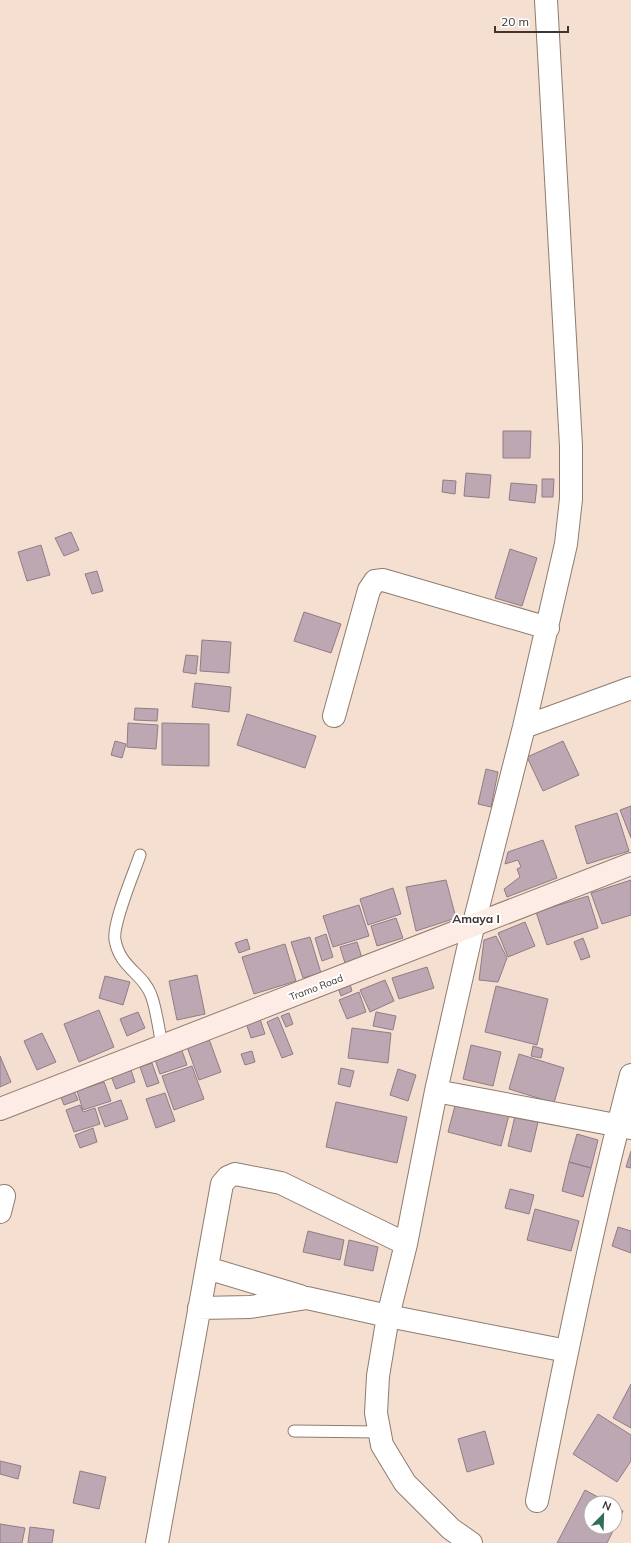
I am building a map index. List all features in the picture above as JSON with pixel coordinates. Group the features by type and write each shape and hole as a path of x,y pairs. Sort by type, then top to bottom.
{"street":[{"path":"472,1543 451,1529 405,1482 382,1445 376,1413 378,1376 388,1316 406,1244 436,1091 473,927 524,727 548,628 566,544 571,499 571,446 546,0"},
{"path":"334,716 369,590 375,582 383,580 548,628"},
{"path":"524,727 631,688"},
{"name":"Tramo Road","path":"0,1109 162,1045 473,927 631,864"},
{"path":"537,1501 567,1351 624,1126 631,1075"},
{"path":"436,1091 624,1126"},
{"path":"157,1543 222,1184 228,1177 235,1174 281,1183 406,1244"},
{"path":"206,1268 307,1298 388,1316 567,1351"},
{"path":"199,1308 250,1307 307,1298"}],"lane":[{"path":"140,855 118,917 115,939 124,963 144,983 151,995 162,1045"},
{"path":"294,1430 379,1432"}],"building":[{"path":"503,431 531,431 530,458 503,458"},
{"path":"466,473 491,475 489,498 464,496"},
{"path":"542,479 554,479 553,497 542,497"},
{"path":"443,480 456,481 455,494 442,492"},
{"path":"511,483 537,485 535,503 509,500"},
{"path":"71,532 79,550 64,556 55,538"},
{"path":"41,545 50,575 27,581 18,552"},
{"path":"510,549 537,558 522,606 495,598"},
{"path":"97,571 103,591 92,594 85,574"},
{"path":"304,612 341,624 331,653 294,641"},
{"path":"202,640 231,642 229,673 200,671"},
{"path":"186,655 198,656 196,674 183,672"},
{"path":"195,683 231,687 229,712 192,707"},
{"path":"135,708 158,709 157,721 134,720"},
{"path":"247,714 316,736 305,768 237,745"},
{"path":"128,723 158,725 156,749 127,747"},
{"path":"162,723 209,724 209,766 162,765"},
{"path":"115,741 126,744 122,758 111,755"},
{"path":"563,741 579,775 543,791 527,757"},
{"path":"486,769 498,772 491,807 478,804"},
{"path":"631,806 631,838 620,810"},
{"path":"617,813 629,851 587,864 575,826"},
{"path":"543,840 557,878 507,897 504,889 520,877 517,869 521,867 518,860 505,864 508,852"},
{"path":"446,880 456,918 416,931 406,887"},
{"path":"631,880 631,915 602,924 591,893"},
{"path":"393,888 401,914 368,925 360,899"},
{"path":"588,896 598,928 547,945 536,912"},
{"path":"359,905 369,936 333,947 323,916"},
{"path":"396,918 403,938 377,946 371,926"},
{"path":"525,922 535,946 508,957 498,933"},
{"path":"326,934 333,957 322,961 315,938"},
{"path":"496,936 507,958 498,982 479,980 484,940"},
{"path":"310,937 321,973 303,978 291,942"},
{"path":"583,938 590,957 581,960 574,942"},
{"path":"247,939 250,949 239,953 235,943"},
{"path":"357,942 362,958 345,963 340,947"},
{"path":"285,944 296,981 254,994 242,957"},
{"path":"427,967 434,988 399,999 392,978"},
{"path":"197,975 205,1014 177,1020 169,981"},
{"path":"105,976 130,982 123,1005 99,998"},
{"path":"385,980 394,1001 370,1012 360,990"},
{"path":"349,981 352,991 341,996 337,985"},
{"path":"496,986 548,999 537,1045 485,1032"},
{"path":"359,992 366,1012 347,1019 339,1000"},
{"path":"99,1010 114,1047 79,1062 64,1024"},
{"path":"138,1012 145,1028 127,1036 120,1019"},
{"path":"376,1012 396,1016 393,1030 373,1026"},
{"path":"289,1013 293,1024 286,1027 281,1016"},
{"path":"259,1016 265,1034 251,1038 245,1020"},
{"path":"278,1017 293,1054 282,1058 267,1022"},
{"path":"352,1028 391,1033 388,1063 348,1058"},
{"path":"42,1033 56,1062 37,1070 24,1041"},
{"path":"209,1039 221,1072 199,1080 187,1047"},
{"path":"471,1045 501,1052 493,1086 463,1079"},
{"path":"533,1046 543,1049 541,1058 531,1056"},
{"path":"181,1048 187,1065 160,1074 154,1057"},
{"path":"252,1051 255,1062 245,1065 241,1054"},
{"path":"519,1054 564,1068 554,1103 509,1089"},
{"path":"0,1056 11,1082 0,1087"},
{"path":"152,1063 159,1083 147,1087 140,1067"},
{"path":"192,1066 204,1099 174,1110 162,1076"},
{"path":"341,1068 354,1071 350,1087 338,1084"},
{"path":"398,1069 416,1075 408,1101 390,1095"},
{"path":"131,1070 135,1082 116,1089 111,1076"},
{"path":"104,1082 111,1101 83,1110 77,1091"},
{"path":"74,1091 78,1100 64,1105 60,1095"},
{"path":"165,1093 175,1121 156,1128 146,1099"},
{"path":"121,1100 128,1119 105,1127 98,1108"},
{"path":"336,1102 407,1117 397,1163 326,1147"},
{"path":"456,1102 509,1115 501,1146 448,1132"},
{"path":"80,1105 83,1112 95,1108 100,1124 74,1132 66,1110"},
{"path":"515,1116 538,1122 531,1152 508,1146"},
{"path":"93,1128 97,1142 80,1148 75,1135"},
{"path":"577,1134 598,1140 591,1168 569,1162"},
{"path":"631,1151 631,1168 626,1167"},
{"path":"569,1162 591,1168 583,1197 562,1191"},
{"path":"510,1189 534,1195 529,1214 505,1208"},
{"path":"535,1209 579,1221 571,1251 527,1240"},
{"path":"618,1227 631,1231 631,1253 612,1246"},
{"path":"308,1231 344,1240 340,1260 303,1252"},
{"path":"349,1240 378,1247 373,1271 344,1265"},
{"path":"631,1384 631,1428 613,1418"},
{"path":"598,1414 631,1435 631,1461 617,1482 573,1454"},
{"path":"485,1431 494,1464 467,1472 458,1439"},
{"path":"0,1461 21,1466 18,1479 0,1474"},
{"path":"80,1471 106,1477 99,1509 73,1503"},
{"path":"585,1490 594,1495 583,1495 583,1535 611,1535 607,1543 557,1543"},
{"path":"0,1524 25,1528 22,1543 0,1543"},
{"path":"30,1527 54,1530 52,1543 28,1543"}],"district":[{"name":"Amaya I","path":"476,919"}]}
